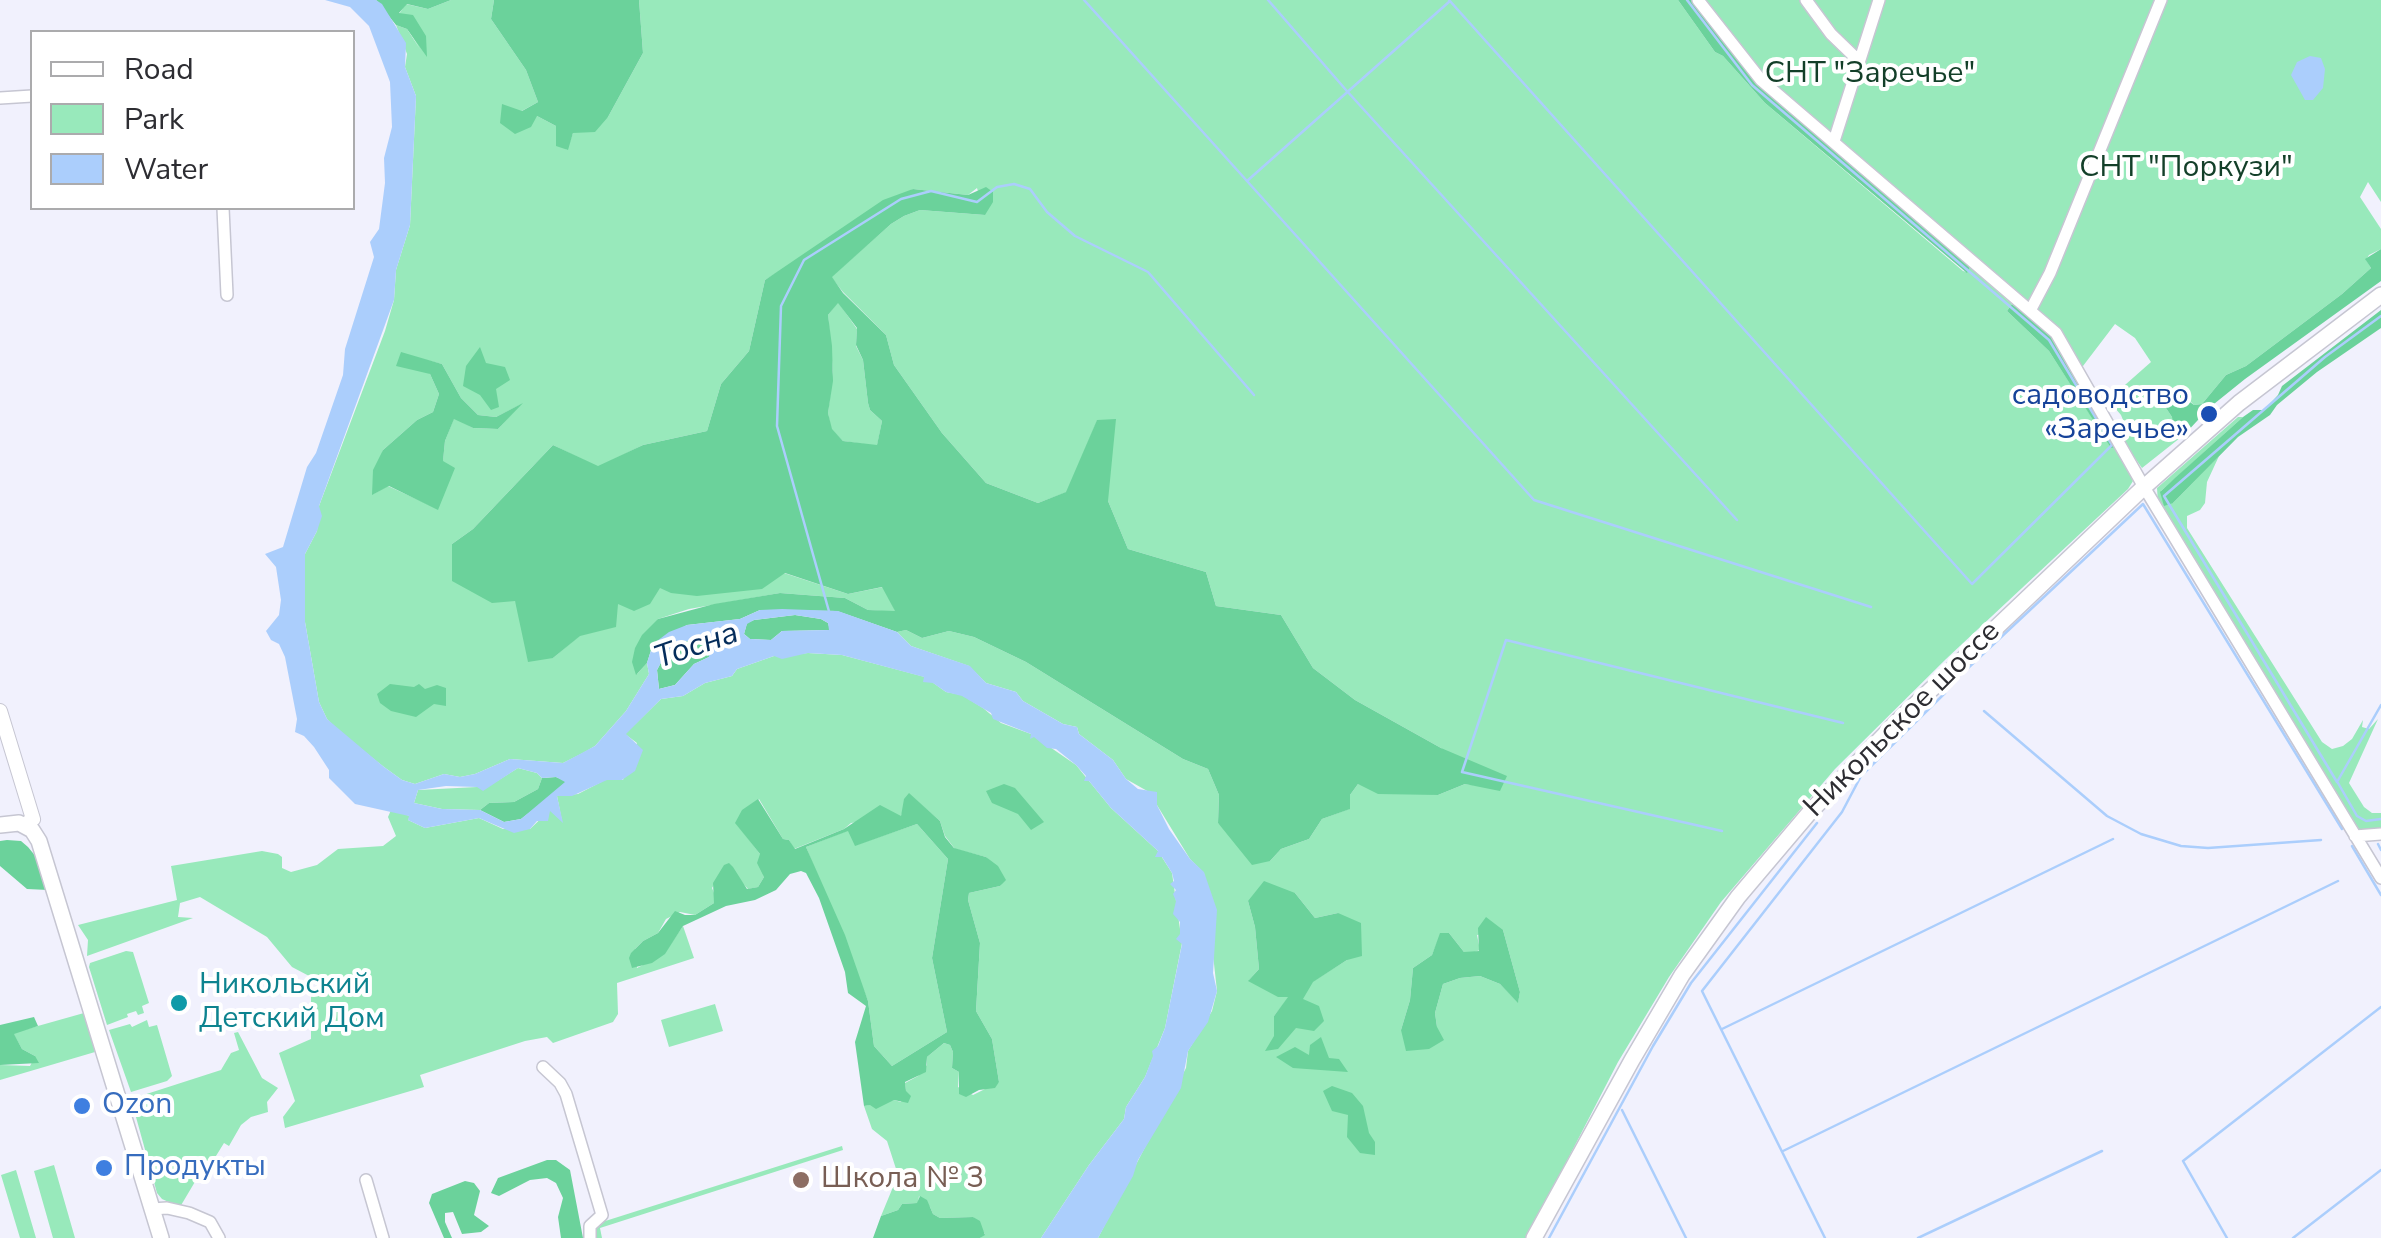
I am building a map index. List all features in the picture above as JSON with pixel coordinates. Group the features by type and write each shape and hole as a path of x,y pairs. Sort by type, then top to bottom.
{"main road":[{"name":"Никольское шоссе","path":"1534,1238 1682,975 1749,884 1810,812 1896,722 2144,487 2239,403 2381,294"},
{"path":"0,825 24,825 39,842 160,1238"}],"street":[{"path":"1698,0 1761,80 2056,333 2144,487 2381,878"},
{"path":"1806,0 1831,34 1860,61"},
{"path":"1834,141 1879,0"},
{"path":"2031,309 2050,272 2161,0"},
{"path":"0,98 30,96"},
{"path":"223,210 227,295"},
{"path":"0,711 33,818 24,825"},
{"path":"2356,836 2381,834"},
{"path":"542,1068 566,1094 602,1216 590,1226 590,1238"},
{"path":"366,1180 383,1238"},
{"path":"152,1209 167,1208 203,1219 216,1229 219,1238"}],"green space":[{"path":"376,0 451,0 428,9 407,4 399,13 413,15 426,36 427,57 407,29 396,25"},
{"path":"451,0 494,0 491,19 526,70 538,102 500,123 537,116 556,126 567,150 573,133 608,117 643,53 639,0 1678,0 1715,52 1765,103 1963,271 1970,267 2012,304 2007,311 2049,351 2111,447 2116,447 2133,481 1835,769 1721,902 1669,977 1618,1062 1527,1238 1098,1238 1186,1068 1188,1051 1212,1011 1217,991 1204,873 1190,859 1149,792 1126,779 1113,760 1079,734 1077,727 1063,724 1023,701 1016,692 986,683 969,666 911,646 897,632 906,630 922,638 949,631 974,637 1026,662 1183,759 1208,769 1219,795 1218,823 1270,861 1281,849 1309,839 1322,819 1349,809 1350,795 1358,784 1438,795 1465,784 1488,787 1441,748 1355,700 1313,668 1281,615 1216,606 1206,572 1128,549 1108,501 1097,421 1067,492 1038,503 986,483 942,433 894,365 886,335 831,277 904,216 920,210 985,215 977,188 968,195 913,189 765,280 749,351 721,384 707,431 643,445 598,467 553,445 473,529 452,544 515,601 553,658 618,603 660,587 784,573 848,594 883,587 896,612 868,610 845,598 780,593 689,609 658,619 637,674 647,663 649,674 626,711 595,746 583,753 563,763 510,759 475,774 444,774 415,784 384,767 338,731 319,702 305,622 305,554 317,531 319,506 394,300 396,270 410,225 416,96 396,25 407,29 420,49 399,14 406,4 428,9","holes":["418,358 442,364 461,398 478,415 496,417 520,405 498,429 473,428 454,418 445,441 438,509 388,486 373,494 383,450 417,420 433,412 439,394","1295,893 1315,918 1338,913 1347,960 1312,982 1274,1036 1274,1016 1289,997 1249,980 1259,969 1248,901","1503,930 1520,992 1518,1002 1500,984 1480,976 1460,978 1443,984 1435,1013 1437,1027 1401,1030 1410,1000 1413,968 1432,955 1441,933 1449,933 1464,952 1472,953 1480,950 1477,935"]},
{"path":"494,0 639,0 643,53 608,117 595,132 573,133 568,150 556,146 556,126 537,116 531,127 515,134 500,123 502,104 522,111 538,102 526,70 491,19"},
{"path":"1678,0 1692,0 1757,83 1970,267 1967,273 1765,103 1715,52"},
{"name":"СНТ \"Поркузи\"","path":"1698,0 2381,0 2381,202 2368,182 2360,197 2381,229 2381,249 2369,255 2366,260 2371,268 2342,294 2246,366 2226,375 2202,404 2194,405 2187,398 2162,402 2172,417 2173,427 2185,434 2142,468 2119,436 2127,430 2108,400 2151,362 2135,338 2115,324 2083,366 2076,368 2056,333 1761,80"},
{"path":"986,187 993,192 993,202 985,215 920,210 904,216 832,277 886,335 894,365 942,433 986,483 1038,503 1066,492 1097,420 1116,419 1108,501 1128,549 1206,572 1216,606 1281,615 1313,668 1355,700 1441,748 1507,776 1500,791 1465,784 1438,795 1378,794 1358,784 1350,795 1350,809 1322,819 1309,839 1281,849 1270,861 1252,865 1218,823 1219,795 1208,769 1183,759 1026,662 974,637 949,631 922,638 837,611 760,610 740,619 687,625 653,644 647,663 636,675 632,662 635,648 658,619 780,593 845,598 868,610 895,611 882,587 848,594 785,573 762,589 697,596 660,588 650,604 634,611 618,604 616,627 580,636 553,658 528,662 515,601 492,603 452,581 452,544 473,529 553,445 598,466 643,445 707,431 721,384 749,351 765,280 883,200 913,189 968,195","holes":["838,303 857,328 856,345 863,360 868,403 882,421 877,445 843,441 832,429 828,413 833,381 828,315"]},
{"path":"2381,249 2381,281 2245,379 2185,434 2173,427 2172,417 2162,402 2165,396 2174,390 2194,405 2202,404 2226,375 2246,366 2342,294 2371,268 2365,259"},
{"path":"838,302 857,329 856,346 863,360 868,403 882,421 877,446 843,441 831,429 828,413 833,372 828,315"},
{"path":"2012,304 2052,336 2116,447 2111,448 2049,351 2007,311"},
{"path":"2381,310 2381,328 2317,372 2270,415 2238,437 2173,503 2164,506 2160,492 2176,477 2243,417 2253,410 2264,410 2282,386"},
{"path":"480,347 486,363 505,367 510,380 496,389 499,407 491,410 480,395 463,386 466,366"},
{"path":"401,352 442,364 461,398 478,415 496,417 523,403 498,429 473,428 454,419 445,441 443,461 455,468 438,510 389,486 372,495 373,470 383,450 417,420 433,412 439,394 430,374 396,366"},
{"path":"2238,417 2243,417 2161,491 2173,503 2219,456 2207,482 2205,503 2187,516 2187,528 2322,742 2332,749 2343,746 2363,720 2362,727 2369,729 2378,719 2349,783 2364,807 2381,813 2381,831 2360,832 2354,827 2158,503 2157,488"},
{"path":"795,615 821,619 830,630 782,631 771,640 750,639 744,634 747,623 754,620"},
{"path":"697,638 708,642 709,657 694,664 675,685 659,689 657,670 666,653 677,643"},
{"path":"842,655 925,677 946,692 962,695 1001,723 1031,734 1076,765 1111,808 1158,851 1172,873 1182,943 1165,1028 1145,1077 1126,1107 1124,1119 1041,1238 980,1238 985,1234 973,1217 940,1218 919,1196 918,1203 902,1204 898,1210 881,1216 898,1175 887,1141 872,1129 864,1106 901,1102 905,1083 918,1076 927,1065 927,1057 944,1043 953,1052 952,1068 959,1072 958,1087 973,1095 999,1082 992,1039 976,1011 980,943 968,900 969,893 1000,886 1005,879 986,857 955,849 940,821 909,794 901,816 851,823 794,849 789,840 783,839 759,799 736,823 760,854 764,877 758,887 748,889 723,870 712,888 714,903 695,915 680,912 666,919 658,933 635,949 637,968 664,954 683,926 694,958 617,983 618,1014 613,1022 553,1043 547,1037 525,1041 420,1075 424,1087 285,1128 283,1117 295,1101 279,1053 311,1039 311,995 317,984 292,967 267,937 200,897 180,903 178,917 193,918 87,956 88,940 78,925 177,900 171,866 262,851 278,854 282,857 282,868 291,872 317,865 338,849 383,846 396,836 388,817 391,810 410,816 408,820 425,828 479,818 503,829 530,829 550,810 562,821 557,796 578,794 607,779 623,780 637,743 625,734 661,699 683,696 705,683 732,676 737,669 774,656"},
{"path":"390,684 446,688 446,706 434,704 416,717 391,711 380,703 377,694"},
{"path":"518,768 542,778 538,789 514,802 489,803 480,810 442,809 414,803 418,790 477,787"},
{"path":"542,778 566,781 563,787 521,819 504,822 480,810 489,803 514,802 538,789"},
{"path":"1004,784 1015,788 1044,822 1031,830 1018,814 992,803 986,791"},
{"path":"909,793 940,821 954,848 986,857 998,866 1006,880 1000,886 969,893 968,900 980,943 976,1011 992,1039 999,1082 995,1088 966,1097 959,1094 959,1072 952,1068 950,1045 944,1043 927,1057 926,1072 905,1082 911,1096 908,1103 894,1100 876,1109 864,1106 855,1042 866,1006 848,993 845,972 819,898 806,873 801,871 790,874 776,890 755,900 726,906 683,926 665,954 652,963 632,968 631,953 658,933 675,911 695,915 714,903 713,883 724,865 729,863 733,867 747,889 758,887 764,877 757,863 760,854 735,823 742,810 758,799 783,839 789,840 795,849 844,829 880,805 901,816","holes":["917,824 948,859 932,958 947,1032 892,1066 874,1046 868,1001 845,935 806,847 848,831 855,846"]},
{"path":"917,824 948,859 932,958 947,1032 892,1066 874,1046 868,1001 806,847 849,830 856,845"},
{"path":"0,841 21,841 28,847 37,858 48,890 27,889 0,866"},
{"path":"1264,881 1295,893 1315,918 1338,913 1361,923 1362,956 1347,960 1313,982 1303,999 1319,1006 1324,1021 1314,1031 1296,1028 1278,1049 1265,1051 1274,1036 1274,1016 1288,997 1278,997 1248,981 1259,969 1248,901"},
{"path":"1486,917 1503,930 1520,992 1518,1003 1500,984 1480,976 1443,984 1435,1013 1444,1040 1429,1049 1406,1051 1401,1030 1410,1000 1413,968 1432,955 1440,933 1449,933 1464,952 1479,951 1478,928"},
{"path":"133,952 149,1003 142,1006 144,1013 138,1015 136,1011 107,1025 90,963"},
{"path":"715,1004 723,1031 669,1047 661,1020"},
{"path":"84,1013 95,1052 0,1080 0,1065 30,1066 35,1056 22,1049 13,1033"},
{"path":"34,1017 38,1026 14,1034 22,1049 39,1063 0,1065 0,1025"},
{"path":"147,1020 149,1027 157,1025 172,1076 131,1092 109,1030"},
{"path":"238,1032 262,1078 278,1088 267,1102 268,1112 251,1117 241,1125 229,1146 224,1143 180,1207 157,1193 131,1099 221,1070 231,1053 239,1050 234,1033"},
{"path":"1321,1037 1329,1058 1339,1059 1348,1072 1293,1068 1276,1057 1295,1047 1309,1055 1310,1045"},
{"path":"1332,1086 1352,1093 1363,1106 1375,1142 1375,1155 1360,1153 1347,1137 1348,1115 1332,1111 1323,1091"},
{"path":"842,1146 843,1150 600,1228 602,1238 594,1238 593,1228 599,1223"},
{"path":"556,1160 570,1170 583,1238 561,1238 558,1217 563,1198 556,1183 547,1178 530,1180 499,1196 491,1193 498,1178"},
{"path":"54,1165 75,1238 53,1238 34,1171"},
{"path":"16,1170 36,1238 20,1238 1,1175"},
{"path":"465,1181 474,1183 480,1191 474,1215 489,1226 481,1232 462,1234 453,1212 445,1213 452,1238 444,1238 429,1203 432,1194"},
{"path":"920,1196 940,1218 973,1217 980,1221 985,1235 873,1238 881,1216 898,1210 902,1204 917,1203"}],"water":[{"path":"325,0 376,0 382,4 406,43 405,67 416,96 410,225 396,270 394,300 319,506 322,516 317,531 305,554 305,622 319,702 327,719 384,767 415,784 444,774 475,774 510,759 563,763 595,746 626,711 649,674 647,663 653,644 669,632 687,625 740,619 760,610 782,609 838,611 897,632 911,646 970,666 986,683 1016,692 1023,701 1063,724 1077,727 1079,734 1113,760 1138,789 1157,792 1157,805 1169,829 1204,872 1217,910 1213,973 1217,991 1208,1022 1188,1051 1181,1088 1098,1238 1041,1238 1124,1119 1126,1107 1145,1077 1152,1051 1165,1028 1182,944 1176,939 1180,922 1173,914 1176,890 1170,884 1174,881 1162,857 1155,857 1158,851 1056,749 993,719 991,713 962,696 923,682 924,677 842,655 808,653 782,659 774,656 737,669 732,676 705,683 683,696 661,699 626,734 643,750 635,771 622,780 607,780 572,796 557,796 563,823 550,811 548,821 537,821 530,829 514,833 479,818 425,828 408,820 409,816 355,804 329,778 329,770 314,747 295,732 297,719 285,657 266,631 279,615 281,600 276,567 265,554 283,547 307,467 316,453 343,375 345,349 374,257 370,242 379,229 384,158 392,127 390,82 369,26 350,7","holes":["795,615 821,619 828,623 829,630 782,631 771,640 750,639 744,634 747,624 754,620","697,639 708,642 709,657 694,664 675,685 659,689 657,670 666,653 678,643","518,768 565,782 521,819 504,822 480,810 442,809 414,803 418,790 446,786 477,787 483,791"]},
{"path":"2310,56 2321,58 2325,69 2323,88 2313,100 2305,100 2291,75 2297,62"}],"waterway":[{"path":"1084,0 1247,181"},
{"path":"1268,0 1737,520"},
{"path":"1449,0 1972,584 2112,445 2049,340 1752,85 1687,0"},
{"path":"1450,1 1247,181 1534,500 1871,607"},
{"path":"830,615 777,426 781,306 804,260 901,199 931,191 977,202 997,187 1014,184 1030,189 1047,212 1075,236 1148,272 1254,395"},
{"path":"2381,316 2325,357 2164,496 2337,782 2381,705"},
{"path":"1966,670 2143,504 2342,829"},
{"path":"1722,831 1462,772 1506,640 1843,723"},
{"path":"1825,1238 1702,991 1842,812 1861,776 1945,693"},
{"path":"1984,711 2107,816 2141,834 2181,846 2208,848 2321,840"},
{"path":"2338,783 2357,816 2366,821 2381,819"},
{"path":"1549,1238 1691,983 1817,823"},
{"path":"1722,1029 2113,839"},
{"path":"2378,844 2381,850"},
{"path":"2352,846 2381,895"},
{"path":"1783,1151 2338,881"},
{"path":"2227,1238 2183,1161 2381,1007"},
{"path":"1622,1110 1686,1238"},
{"path":"1918,1238 2102,1151"},
{"path":"2293,1238 2381,1170"}],"place":[{"name":"садоводство «Заречье»","path":"2209,414"},
{"name":"Никольский Детский Дом","path":"179,1003"},
{"name":"Ozon","path":"82,1106"},
{"name":"Продукты","path":"104,1168"},
{"name":"Школа № 3","path":"801,1180"}],"park label":[{"name":"СНТ \"Заречье\"","path":"1870,75"}],"water label":[{"name":"Тосна","path":"697,647"}]}
